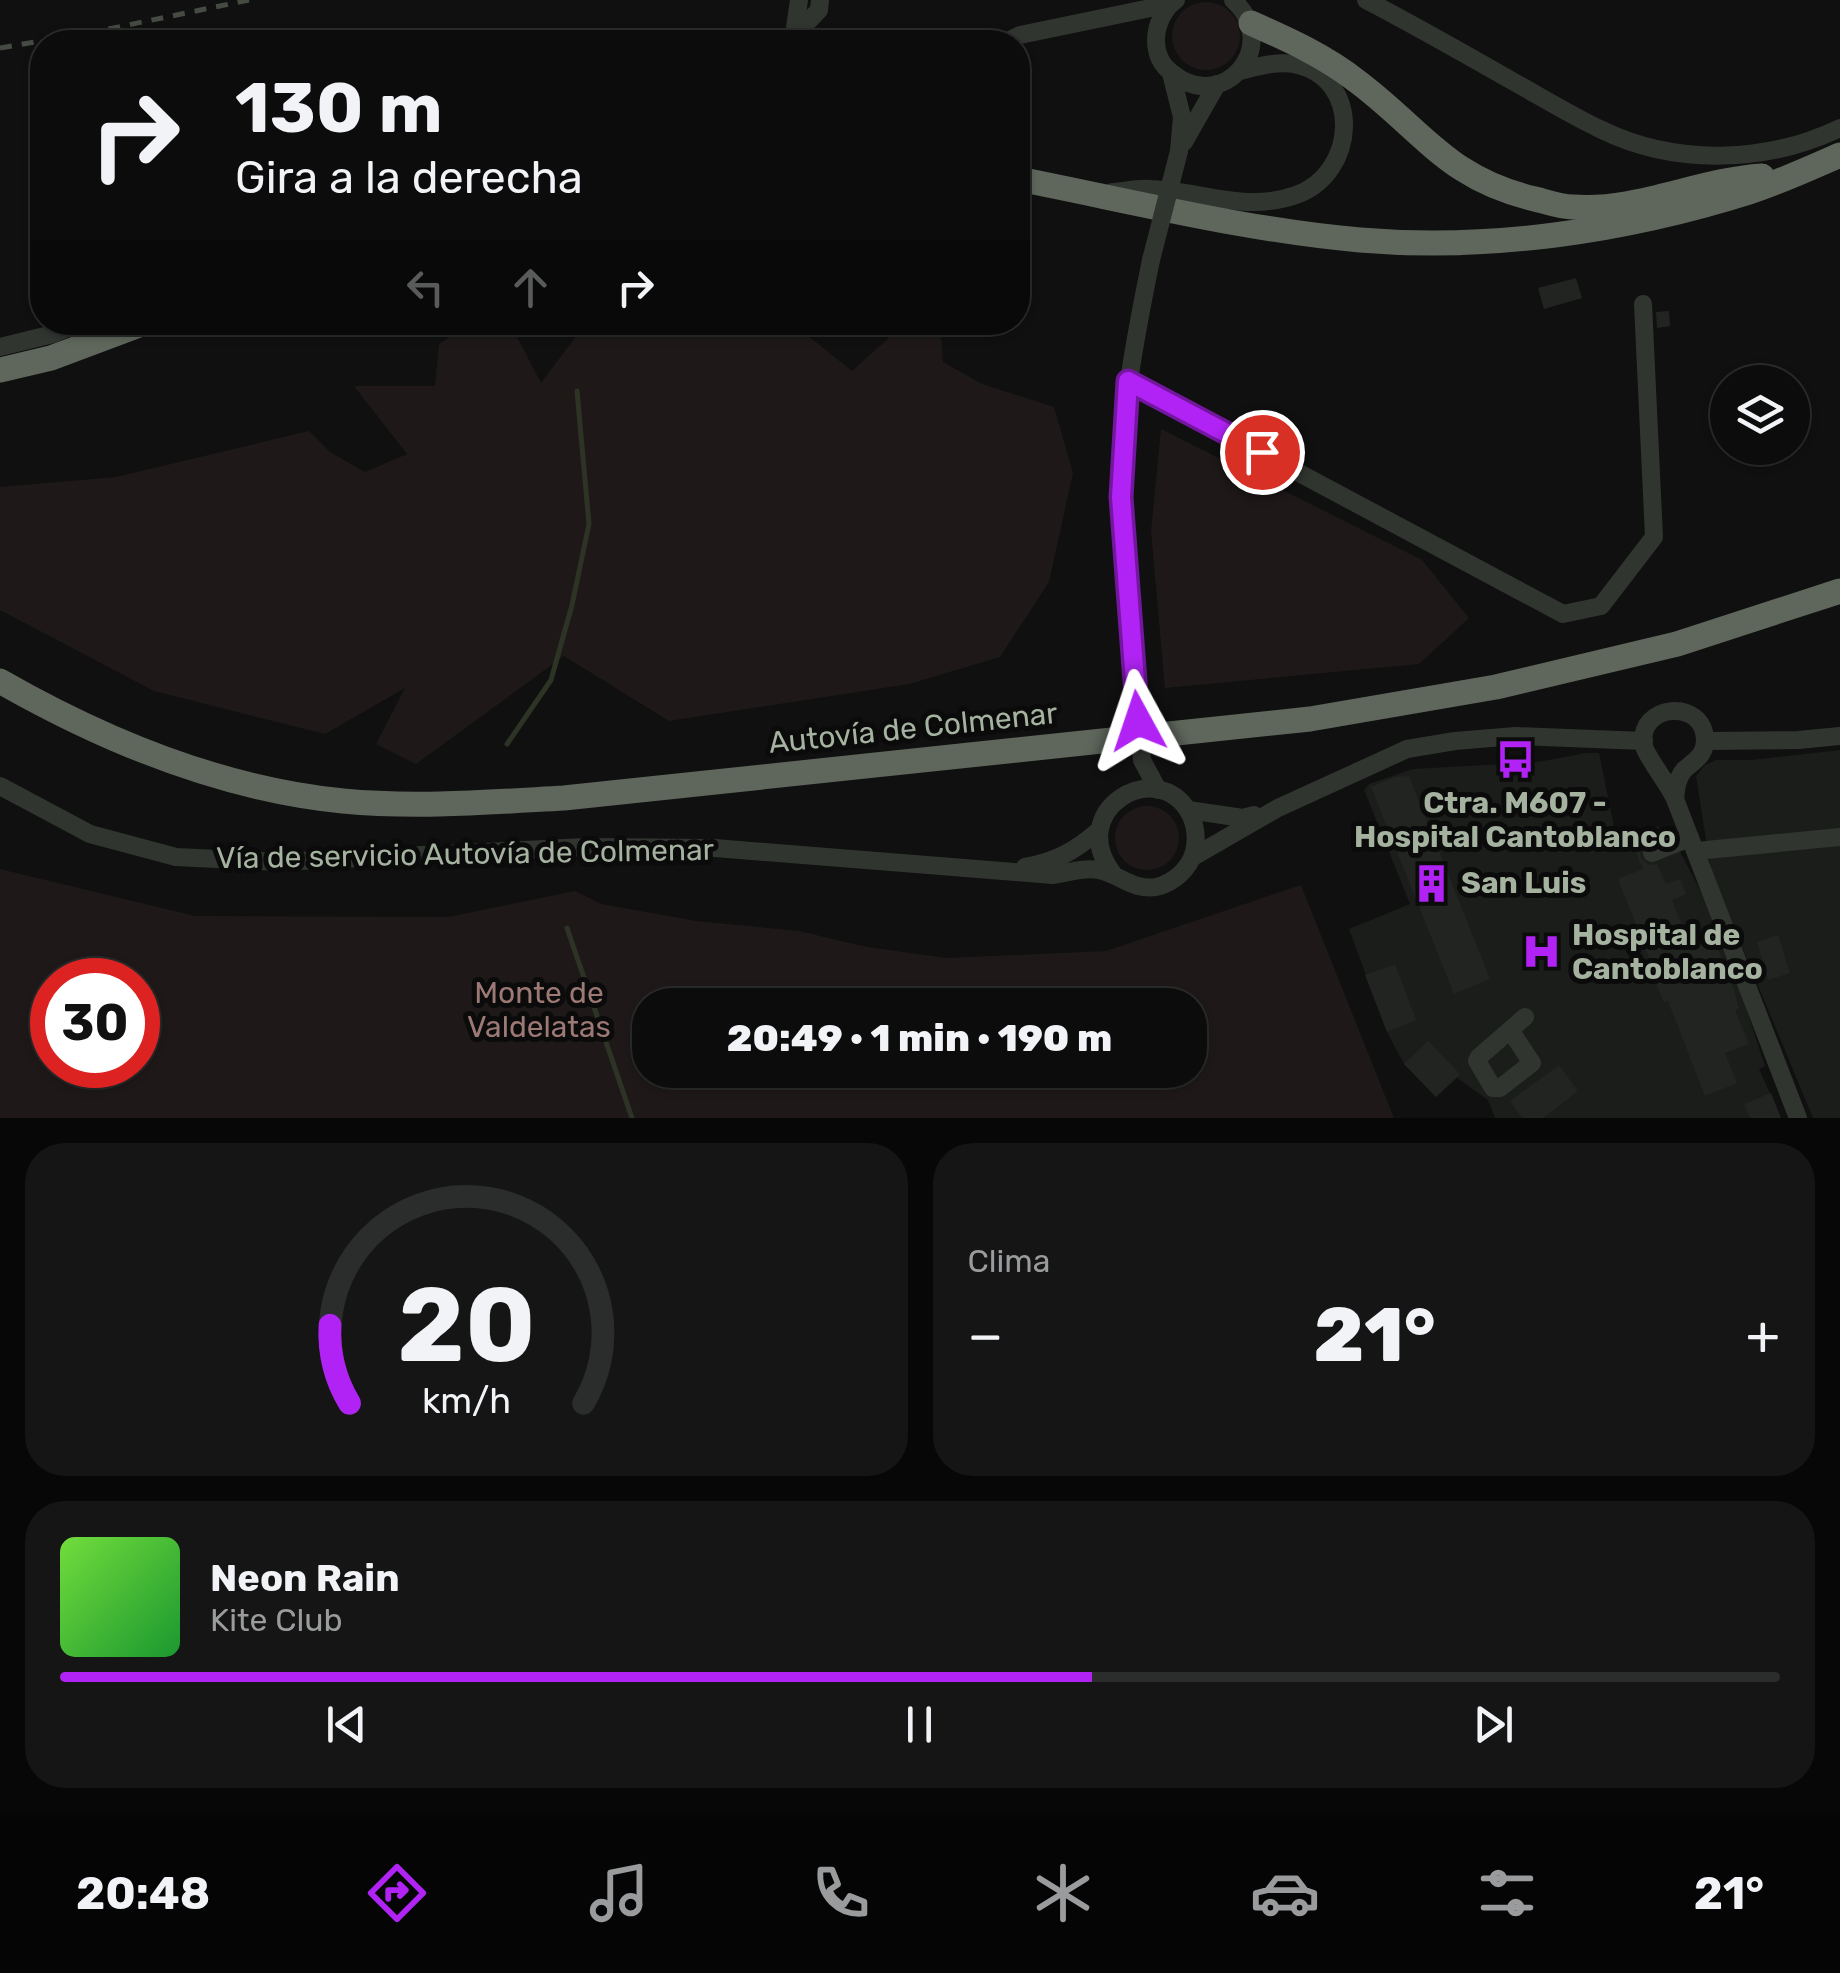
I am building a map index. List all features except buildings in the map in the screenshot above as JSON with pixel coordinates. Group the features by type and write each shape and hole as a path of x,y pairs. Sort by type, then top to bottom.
{"highway":[{"path":"1251,23 1311,49 1360,83 1446,159 1476,180 1509,193 1571,208 1617,206 1737,178 1796,173"},
{"path":"1030,181 1282,231 1363,240 1432,242 1555,236 1680,212 1753,191 1840,155"},
{"path":"0,370 51,358 112,335"},
{"name":"Autovía de Colmenar","path":"0,680 65,718 158,757 255,786 342,800 456,805 564,798 1310,719 1496,687 1676,644 1840,591"}],"street":[{"path":"796,30 799,0"},
{"path":"802,30 818,10 820,0"},
{"path":"1233,0 1251,23 1253,39 1240,71"},
{"path":"1366,0 1604,132 1648,146 1690,155 1746,155 1809,143 1840,128"},
{"path":"1030,33 1173,2"},
{"path":"1090,193 1152,189 1234,204 1297,195 1324,179 1342,150 1344,114 1331,87 1320,76 1279,63 1240,71 1218,84 1200,86 1171,72 1160,61 1156,42 1158,26 1173,2"},
{"path":"1158,790 1142,760 1121,497 1128,381 1151,260 1179,151 1182,117 1171,72"},
{"path":"1179,151 1218,84"},
{"path":"1128,381 1563,614 1601,606 1654,537 1643,304"},
{"path":"0,346 49,335"},
{"path":"1676,800 1678,783 1685,769 1701,755 1705,742 1694,717 1668,710 1652,718 1644,740 1646,753 1676,800 1798,1118"},
{"path":"1193,857 1195,825 1188,810 1170,794 1158,790 1129,792 1114,801 1104,814 1098,847 1104,862 1127,884 1158,886 1172,880 1193,857 1221,838 1407,749 1515,736 1644,740"},
{"path":"1705,742 1840,736"},
{"path":"1129,792 1142,760"},
{"path":"1654,763 1667,770 1685,769"},
{"name":"Vía de servicio Autovía de Colmenar","path":"0,786 90,834 176,857 279,862 586,848 715,848 1053,876 1094,868 1114,875"},
{"path":"1188,810 1243,818 1278,808"},
{"path":"1004,871 1046,863 1075,851 1098,831"},
{"path":"1652,853 1693,844 1840,837"},
{"path":"1510,1030 1525,1017"}],"shaded area":[{"path":"1840,750 1840,1118 1813,1118 1711,872 1696,776 1716,760"},
{"name":"Hospital de Cantoblanco","path":"1599,753 1617,841 1659,826 1669,851 1678,848 1719,926 1765,1066 1759,1069 1781,1118 1495,1118 1488,1100 1457,1078 1436,1097 1404,1064 1387,1032 1349,929 1410,904 1364,790 1369,784 1413,769 1538,762"}],"green space":[{"path":"1206,2 1219,4 1230,12 1238,23 1238,49 1230,60 1219,68 1206,70 1193,68 1182,60 1174,49 1172,36 1174,23 1182,12 1193,4"},
{"path":"453,335 516,335 541,383 577,335 807,335 852,371 892,335 941,335 943,362 982,384 1054,407 1073,473 1049,582 1000,657 909,684 669,721 564,656 416,764 376,744 405,688 325,734 154,691 0,610 0,487 116,477 309,431 330,452 365,472 407,454 354,386 435,386 439,344"},
{"path":"1161,429 1422,560 1469,618 1419,664 1165,688 1151,531"},
{"path":"1147,806 1169,816 1179,838 1169,860 1147,870 1125,860 1115,838 1125,816"},
{"name":"Monte de Valdelatas","path":"0,869 195,916 448,917 575,891 601,904 696,921 799,931 867,947 947,958 1106,951 1301,885 1394,1118 0,1118"}],"waterway":[{"path":"507,744 551,680 589,524 577,391"},
{"path":"567,928 632,1118"}],"railway":[{"path":"104,30 249,0"},
{"path":"0,48 30,43"}],"place":[{"name":"Ctra. M607 - Hospital Cantoblanco","path":"1515,759"},
{"name":"San Luis","path":"1431,883"},
{"name":"Hospital de Cantoblanco","path":"1542,952"}],"route":[{"path":"1138,721 1121,497 1128,381 1262,452"}]}
